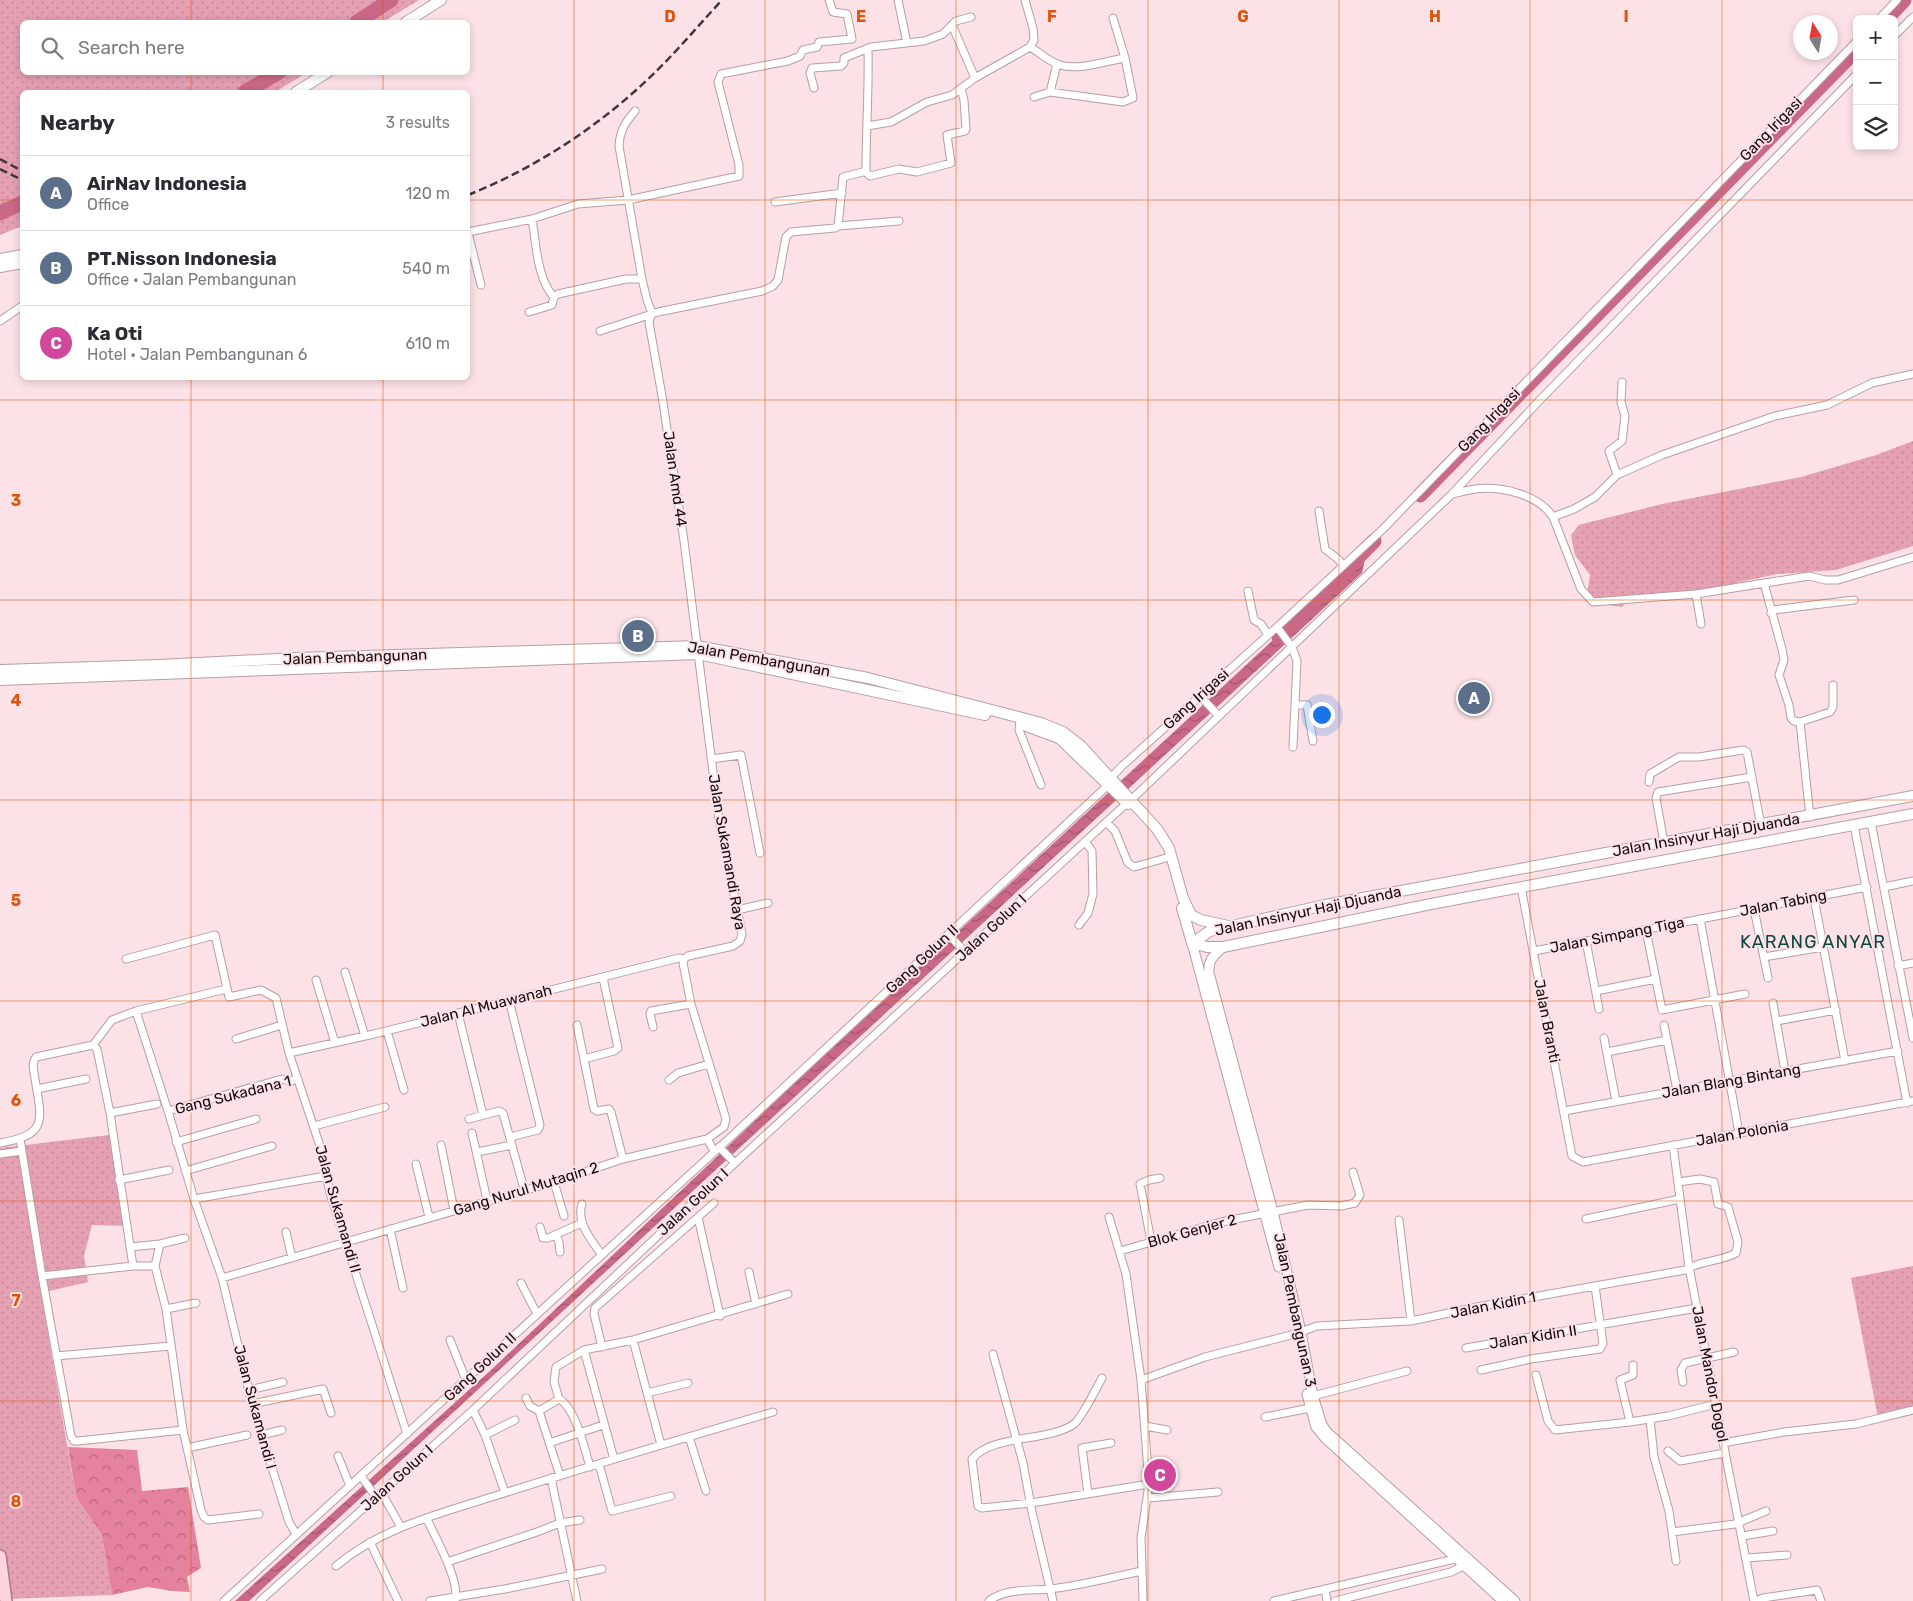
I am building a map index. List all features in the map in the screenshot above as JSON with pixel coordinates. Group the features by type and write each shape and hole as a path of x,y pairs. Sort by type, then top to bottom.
{"main road":[{"path":"409,20 441,0"},
{"path":"301,90 324,75"},
{"path":"0,259 20,255"},
{"path":"0,267 20,263"},
{"name":"Jalan Pembangunan","path":"0,670 296,658 698,650 868,678 1041,723 1063,732 1081,746 1110,781 1157,829 1168,848 1183,898 1191,915 1201,920 1228,926"},
{"name":"Jalan Pembangunan","path":"0,680 698,650 1021,723 1059,738 1110,781"},
{"name":"Jalan Insinyur Haji Djuanda","path":"1192,943 1210,931 1325,905 1810,817 1913,796"},
{"name":"Jalan Pembangunan","path":"1128,800 1155,835 1166,858 1192,943"},
{"name":"Jalan Insinyur Haji Djuanda","path":"1192,943 1207,947 1223,947 1521,887 1913,814"},
{"path":"1650,846 1653,862"},
{"path":"1631,849 1634,866"},
{"path":"1325,905 1331,917 1328,925"},
{"path":"0,1556 6,1601"}],"street":[{"path":"470,233 532,219 578,204 628,200 739,176 739,165 718,82 719,78 722,74 788,61 800,56 803,50 817,47 819,42 852,39 847,14 833,12 830,0"},
{"path":"898,0 907,43"},
{"path":"868,126 891,122 927,102 942,98 961,89 975,78 1030,47 1034,40 1034,28 1025,0"},
{"path":"1883,15 1897,0"},
{"path":"814,88 810,73 812,68 842,66 844,58 868,49 924,41 943,34 956,21 971,17"},
{"path":"1898,32 1913,17"},
{"path":"1034,97 1050,92 1123,102 1133,98 1125,58 1113,18"},
{"path":"952,25 975,78"},
{"name":"Gang Irigasi","path":"1110,781 1122,766 1202,699 1268,635 1279,630 1434,479 1853,45"},
{"path":"1030,47 1057,64 1074,66 1125,58"},
{"path":"868,49 869,88 865,171 870,176 899,169 917,172 951,163 947,136 965,132 966,129 964,100 961,89"},
{"path":"1050,92 1057,64"},
{"name":"Jalan Golun I","path":"260,1601 473,1410 734,1162 962,950 1106,822 1216,714 1452,494 1538,402 1853,78"},
{"name":"Jalan Amd 44","path":"635,111 624,125 620,134 619,146 642,279 652,313 649,322 669,441 698,650"},
{"path":"838,226 843,177 865,171"},
{"path":"775,202 842,193"},
{"path":"532,219 542,279 546,289 554,297"},
{"path":"600,331 652,313 773,286 778,280 786,237 791,232 899,221"},
{"path":"470,241 481,285"},
{"path":"530,312 552,305 554,297 558,294 626,279 642,279"},
{"path":"0,321 20,307"},
{"path":"1553,516 1574,510 1595,497 1616,475 1662,455 1775,416 1827,405 1872,383 1913,374"},
{"path":"1616,475 1609,451 1622,441 1625,416 1620,402 1622,382"},
{"path":"1452,494 1474,489 1492,488 1512,491 1537,501 1547,508 1553,516 1581,589 1593,602 1696,594 1809,576 1825,580 1838,580 1913,557"},
{"path":"1319,512 1325,548 1340,560 1343,566"},
{"path":"1764,583 1782,649 1784,660 1779,675 1789,705 1791,718 1794,721 1800,722 1830,712 1833,707 1833,685"},
{"path":"1248,591 1254,620 1261,624 1268,635"},
{"path":"1696,594 1701,624"},
{"path":"1771,613 1773,610 1854,600"},
{"path":"1279,630 1290,644 1297,661 1293,747"},
{"name":"Jalan Sukamandi Raya","path":"684,959 688,956 733,946 740,941 742,934 719,820 698,650"},
{"path":"1202,699 1216,714"},
{"path":"1295,705 1308,705 1313,741"},
{"path":"1800,722 1810,817"},
{"path":"1021,723 1020,730 1041,786"},
{"path":"1649,782 1650,774 1679,757 1699,757 1743,750 1746,752 1752,777 1760,826"},
{"path":"711,759 741,755 760,853"},
{"path":"1664,843 1656,798 1658,792 1752,777"},
{"name":"Gang Golun II","path":"224,1601 296,1534 350,1486 362,1478 601,1254 719,1150 735,1133 950,936 1105,788 1110,781"},
{"path":"1106,822 1115,831 1128,863 1134,867 1166,858"},
{"path":"1871,822 1913,1038"},
{"path":"1854,825 1898,1051 1910,1102"},
{"path":"1079,925 1088,913 1093,894 1092,851 1085,841"},
{"path":"1884,887 1913,881"},
{"name":"Jalan Branti","path":"1521,887 1572,1156"},
{"name":"Jalan Tabing","path":"1700,919 1867,888"},
{"path":"1814,898 1845,1061"},
{"path":"737,910 768,902"},
{"path":"1754,909 1768,978"},
{"path":"1700,919 1739,1133"},
{"name":"Jalan Simpang Tiga","path":"1534,952 1700,919"},
{"path":"1646,930 1662,1010 1745,994"},
{"path":"0,1143 20,1140 36,1129 40,1117 33,1066 36,1057 93,1045 112,1020 136,1011 226,989 215,935 126,959"},
{"path":"950,936 962,950"},
{"path":"1586,941 1599,1009"},
{"name":"Jalan Pembangunan 3","path":"1192,943 1269,1213"},
{"path":"1764,957 1823,946"},
{"name":"Jalan Pembangunan 3","path":"1223,947 1208,964 1209,973 1313,1396 1322,1425 1455,1557"},
{"name":"Jalan Al Muawanah","path":"289,1053 387,1031 679,958 684,959"},
{"path":"684,959 683,963 691,1004 726,1119 724,1127 707,1139 734,1162"},
{"path":"1898,966 1913,963"},
{"path":"345,972 365,1036"},
{"path":"584,1059 618,1049 603,978"},
{"path":"1596,991 1656,979"},
{"path":"316,980 335,1043"},
{"name":"Jalan Sukamandi II","path":"226,989 230,997 261,990 276,998 289,1053 314,1126 326,1176 408,1434"},
{"path":"477,1152 538,1130 540,1125 510,1000"},
{"path":"1773,1003 1785,1071"},
{"path":"653,1027 651,1011 691,1004"},
{"path":"1777,1021 1836,1010"},
{"name":"Jalan Sukamandi I","path":"136,1011 194,1199 222,1278 261,1436 289,1522 296,1534"},
{"path":"458,1013 483,1115"},
{"path":"236,1039 282,1025"},
{"path":"576,1025 594,1109 597,1111 609,1109 611,1112 623,1160"},
{"path":"1664,1025 1677,1090"},
{"path":"387,1031 404,1090"},
{"path":"1604,1038 1616,1101"},
{"path":"1607,1052 1667,1040"},
{"path":"93,1045 97,1049 110,1113 133,1266"},
{"name":"Jalan Blang Bintang","path":"1564,1111 1898,1051"},
{"path":"669,1080 678,1073 709,1064"},
{"path":"37,1089 86,1079"},
{"name":"Gang Sukadana 1","path":"168,1111 282,1079 290,1081 298,1079"},
{"name":"Jalan Polonia","path":"1572,1156 1582,1162 1910,1102"},
{"path":"110,1113 158,1104"},
{"path":"314,1126 385,1108"},
{"path":"469,1119 502,1112 524,1189"},
{"path":"176,1142 256,1119"},
{"path":"724,1127 728,1131 735,1133"},
{"path":"472,1132 487,1200"},
{"name":"Gang Nurul Mutaqin 2","path":"222,1278 524,1189 554,1182 623,1160 707,1139"},
{"path":"20,1140 71,1436 74,1441 180,1432 183,1430"},
{"path":"441,1145 454,1210"},
{"name":"Jalan Mandor Dogol","path":"1673,1145 1689,1267 1755,1601"},
{"path":"185,1171 272,1146"},
{"path":"0,1154 22,1151"},
{"path":"416,1164 429,1218"},
{"path":"119,1180 169,1170"},
{"name":"Blok Genjer 2","path":"1120,1251 1221,1222 1308,1205 1341,1206 1355,1203 1360,1195 1353,1172"},
{"path":"194,1199 326,1176"},
{"path":"1151,1242 1140,1184 1160,1178"},
{"name":"Jalan Kidin 1","path":"1141,1380 1204,1357 1298,1333 1317,1326 1411,1321 1477,1307 1684,1270 1695,1264 1726,1258 1736,1253 1738,1242 1728,1207 1718,1204 1714,1182 1700,1179 1678,1182"},
{"path":"554,1182 564,1216"},
{"path":"1586,1219 1680,1199"},
{"path":"602,1347 594,1314 595,1308 714,1203"},
{"path":"582,1204 580,1213 582,1223 601,1254"},
{"path":"698,1217 720,1316"},
{"path":"1109,1217 1120,1251 1129,1293 1141,1380 1149,1484 1141,1538 1143,1601"},
{"path":"1399,1220 1411,1321"},
{"path":"540,1227 543,1238 556,1235 582,1223"},
{"path":"390,1229 403,1288"},
{"path":"286,1232 292,1258"},
{"path":"556,1235 560,1252"},
{"path":"130,1247 160,1244 185,1238"},
{"path":"160,1244 155,1266 166,1309 183,1430 204,1517 208,1520 259,1514"},
{"path":"42,1276 133,1266 155,1266"},
{"path":"749,1272 756,1304"},
{"path":"521,1283 537,1314"},
{"path":"1481,1370 1531,1359 1600,1349 1603,1344 1595,1286"},
{"path":"590,1466 580,1434 565,1402 560,1399 554,1382 556,1367 584,1350 632,1340 720,1316 788,1294"},
{"path":"166,1309 196,1303"},
{"name":"Jalan Kidin II","path":"1466,1348 1697,1308"},
{"name":"Jalan Pembangunan 3","path":"1298,1333 1310,1408 1316,1427 1325,1438 1455,1557 1515,1601"},
{"path":"450,1340 466,1380"},
{"path":"632,1340 661,1445"},
{"path":"56,1356 171,1346"},
{"path":"584,1350 603,1425 614,1459"},
{"path":"1683,1382 1681,1370 1685,1363 1734,1352"},
{"path":"993,1354 1017,1439 1053,1601"},
{"path":"1630,1422 1620,1380 1633,1375 1633,1365"},
{"path":"1313,1396 1407,1371"},
{"path":"1536,1375 1548,1421 1555,1430 1650,1419 1716,1404"},
{"path":"1102,1378 1074,1424 1054,1432 1017,1439 978,1451 972,1459 978,1506 982,1508 1031,1503 1149,1484"},
{"path":"249,1390 283,1382"},
{"path":"647,1393 688,1383"},
{"path":"252,1404 323,1389 331,1413"},
{"path":"526,1398 530,1406 539,1411 560,1476"},
{"path":"539,1411 560,1399"},
{"path":"1265,1417 1310,1408"},
{"path":"473,1410 486,1435 505,1493"},
{"path":"1723,1442 1784,1432 1856,1424 1913,1410"},
{"path":"336,1566 352,1552 401,1527 551,1478 773,1412"},
{"path":"1650,1419 1654,1457 1669,1511 1676,1561"},
{"path":"486,1435 515,1420"},
{"path":"549,1443 603,1425"},
{"path":"1145,1426 1167,1430"},
{"path":"261,1436 282,1430"},
{"path":"187,1448 247,1435"},
{"path":"690,1437 706,1491"},
{"path":"1088,1494 1082,1448 1111,1442"},
{"path":"1668,1451 1680,1461 1725,1453"},
{"path":"338,1456 350,1486"},
{"path":"599,1464 612,1512 672,1496"},
{"path":"362,1478 370,1490 378,1494 401,1527"},
{"path":"551,1478 577,1601"},
{"path":"1148,1498 1218,1492"},
{"path":"1672,1532 1735,1524 1766,1511"},
{"path":"427,1518 458,1591 456,1599"},
{"path":"446,1562 560,1523 580,1520"},
{"path":"1742,1536 1773,1531"},
{"path":"370,1542 398,1601"},
{"path":"1746,1558 1787,1555"},
{"path":"1274,1601 1455,1557 1451,1572"},
{"path":"1335,1601 1451,1572 1467,1564"},
{"name":"Jalan Pembangunan 3","path":"1467,1564 1504,1601"},
{"path":"430,1601 456,1599 602,1568"},
{"path":"989,1601 995,1596 1024,1590 1050,1589 1142,1571"},
{"path":"1325,1589 1327,1601"},
{"path":"1755,1601 1763,1598 1818,1591 1821,1601"},
{"path":"1312,1592 1314,1601"}],"shaded area":[{"path":"0,0 419,0 386,20 20,20 20,75 303,75 278,90 20,90 20,227 0,235"},
{"path":"1913,441 1913,546 1836,570 1777,574 1685,594 1629,599 1622,607 1586,602 1590,575 1575,555 1571,535 1579,525 1662,504 1801,477 1876,455"},
{"path":"109,1135 125,1226 92,1225 84,1256 88,1282 41,1293 76,1497 102,1535 112,1595 6,1599 0,1565 0,1148"},
{"path":"1913,1266 1913,1413 1878,1418 1851,1278"}],"green space":[{"path":"68,1447 137,1450 142,1491 188,1487 201,1568 187,1577 190,1592 148,1587 112,1595 102,1535 76,1497"}],"water":[{"path":"1366,554 1362,573 249,1601 235,1601 491,1370 814,1065"}],"waterway":[{"path":"360,20 391,0"},
{"path":"1890,15 1904,0"},
{"path":"1420,495 1853,53"},
{"path":"248,90 274,75"},
{"path":"0,213 20,204"},
{"path":"1279,637 1374,541"}],"railway":[{"path":"470,194 492,185 539,160 606,115 656,71 722,0"},
{"path":"0,159 20,170"},
{"path":"0,169 20,179"}],"place":[{"name":"PT.Nisson Indonesia","path":"638,636"},
{"name":"AirNav Indonesia","path":"1474,698"},
{"name":"Ka Oti","path":"1160,1475"}],"district":[{"name":"KARANG ANYAR","path":"1813,942"}]}
